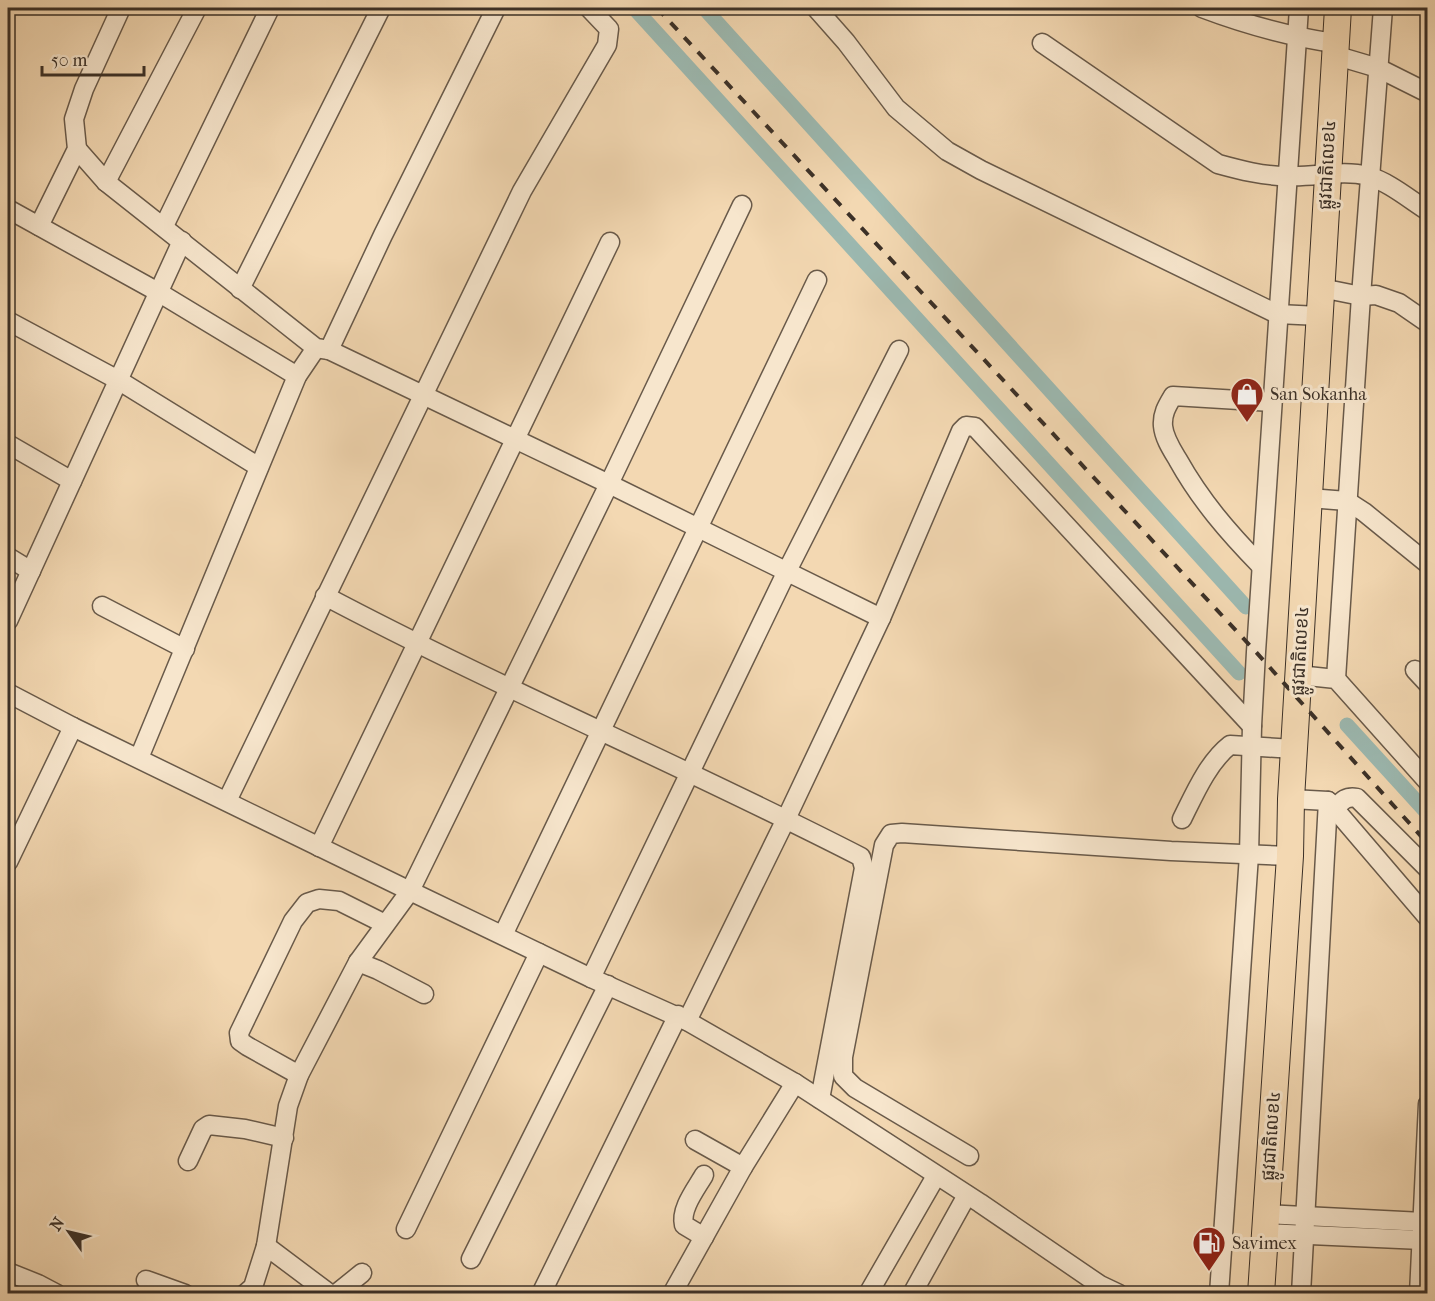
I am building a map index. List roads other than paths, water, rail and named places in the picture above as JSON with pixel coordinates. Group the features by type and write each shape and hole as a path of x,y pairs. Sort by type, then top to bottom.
{"highway":[{"name":"ផ្លូវជាតិលេខ៤","path":"1261,1293 1290,856 1291,798 1338,8"}],"street":[{"path":"39,226 77,149 74,119 84,89 121,8"},
{"path":"106,182 197,8"},
{"path":"164,226 270,8"},
{"path":"240,289 381,8"},
{"path":"139,758 297,376 322,349 383,235 496,8"},
{"path":"227,801 522,190 607,45 609,29 589,8"},
{"path":"816,8 846,42 896,108 947,151 981,170 1277,315 1320,316"},
{"path":"1202,8 1248,25 1334,49 1428,93"},
{"path":"1219,1293 1249,855 1252,726 1277,315 1299,8"},
{"path":"1336,679 1361,296 1383,8"},
{"path":"1042,43 1218,164 1248,172 1286,177 1349,172 1371,177 1428,211"},
{"path":"77,149 106,182 164,226 240,289 322,349 609,484 880,618"},
{"path":"245,1293 253,1287 266,1246 288,1106 299,1075 358,962 410,891 510,689 742,205"},
{"path":"8,209 158,292 297,376"},
{"path":"8,621 182,241"},
{"path":"319,847 610,242"},
{"path":"503,935 817,280"},
{"path":"1321,288 1361,296 1376,295 1399,303 1428,323"},
{"path":"8,321 118,380 259,467"},
{"path":"591,978 787,571 899,350"},
{"path":"1262,566 1229,533 1203,502 1168,444 1163,429 1163,413 1173,396 1272,402"},
{"path":"542,1293 786,819 880,618 961,431 966,426 975,427 1252,726"},
{"path":"8,444 72,481"},
{"path":"1309,498 1347,501 1428,564"},
{"path":"8,556 31,571"},
{"path":"326,596 416,644 689,772 861,857 864,868 820,1099"},
{"path":"102,606 185,649"},
{"path":"1415,670 1428,684"},
{"path":"1298,675 1336,679 1428,782"},
{"path":"8,693 410,891 591,978 682,1018 820,1099 967,1195 1098,1289 1119,1293"},
{"path":"8,862 73,727"},
{"path":"1182,819 1198,788 1222,751 1230,745 1294,749"},
{"path":"1291,798 1331,805 1349,797 1357,798 1428,870"},
{"path":"1331,805 1428,918"},
{"path":"1301,1293 1331,805"},
{"path":"969,1156 855,1088 843,1076 843,1057 884,845 891,834 1290,856"},
{"path":"299,1075 247,1046 240,1041 239,1033 293,921 307,903 319,899 339,901 386,924"},
{"path":"406,1229 539,953"},
{"path":"358,962 424,994"},
{"path":"471,1259 608,985"},
{"path":"672,1293 742,1167 795,1083"},
{"path":"1419,1293 1428,1104"},
{"path":"188,1161 203,1129 209,1125 245,1129 284,1138"},
{"path":"695,1140 742,1167"},
{"path":"704,1175 685,1211 683,1220 684,1225 704,1237"},
{"path":"868,1293 936,1176"},
{"path":"912,1293 967,1195"},
{"path":"1265,1224 1305,1216 1423,1231"},
{"path":"1265,1224 1304,1235 1423,1231"},
{"path":"266,1246 330,1293"},
{"path":"8,1272 57,1293"},
{"path":"336,1293 362,1273"},
{"path":"146,1280 185,1293"}],"waterway":[{"path":"634,8 1239,673"},
{"path":"704,8 1246,607"},
{"path":"1347,725 1428,814"}],"railway":[{"path":"657,8 1256,652 1428,844"}],"place":[{"name":"San Sokanha","path":"1247,423"},
{"name":"Savimex","path":"1209,1272"}]}
